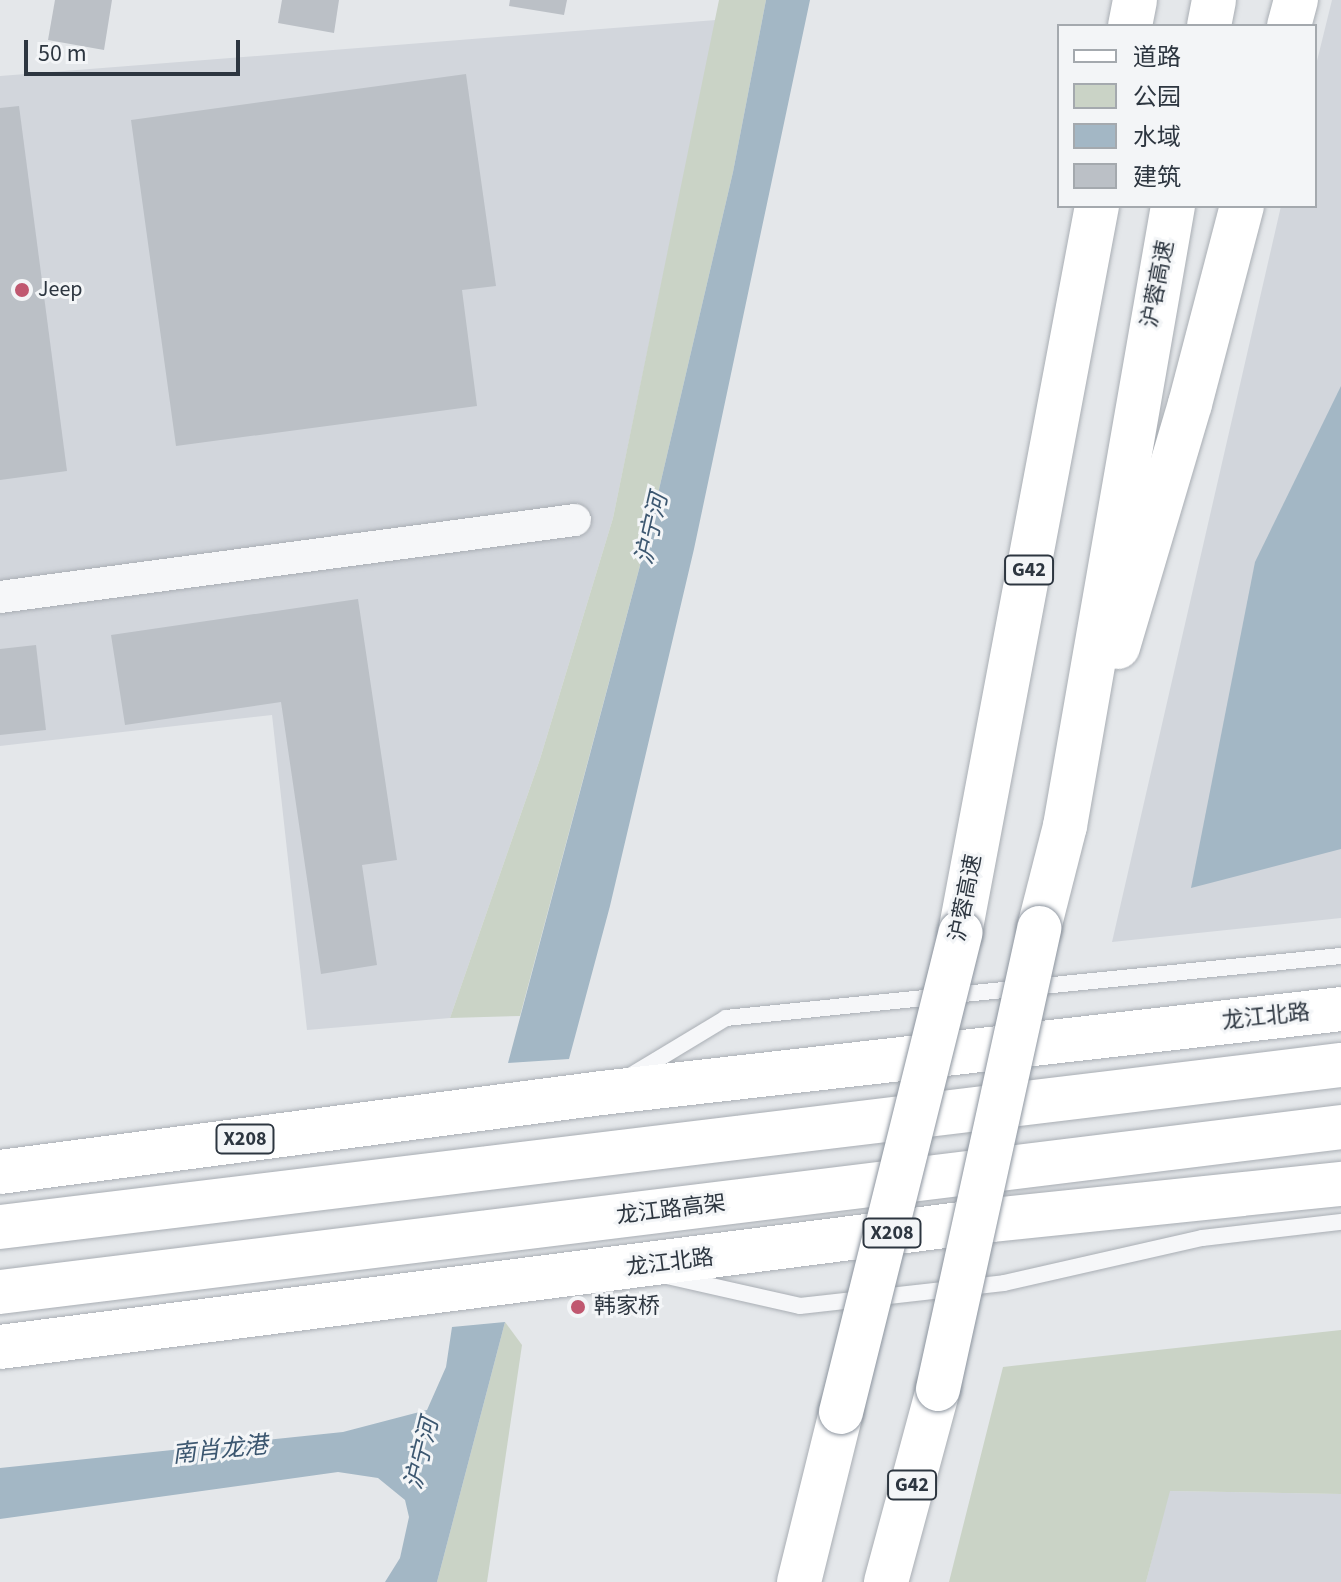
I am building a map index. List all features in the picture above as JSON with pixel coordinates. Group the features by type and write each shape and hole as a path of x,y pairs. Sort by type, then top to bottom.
{"main road":[{"path":"1130,24 1135,0"},
{"path":"1209,24 1214,0"},
{"path":"1290,24 1296,0"},
{"name":"沪蓉高速","path":"799,1582 960,933 1097,208"},
{"name":"沪蓉高速","path":"886,1582 938,1389 1039,928 1065,826 1173,208"},
{"path":"1065,826 1190,404 1241,208"},
{"name":"龙江北路","path":"0,1172 602,1093 1341,1009"},
{"path":"0,1227 1341,1065"},
{"name":"龙江路高架","path":"0,1292 1341,1127"},
{"name":"龙江北路","path":"0,1347 991,1220 1341,1184"}],"street":[{"path":"0,597 575,520"}],"lane":[{"path":"602,1093 726,1018 1341,956"},
{"path":"630,1268 800,1306 1004,1283 1202,1238 1341,1222"}],"shaded area":[{"path":"1332,0 1341,0 1341,918 1112,942 1281,208 1317,208 1317,61"},
{"path":"716,20 613,518 540,759 450,1018 307,1030 272,715 0,746 0,76"},
{"path":"1169,1491 1341,1494 1341,1582 1146,1582"}],"green space":[{"path":"719,0 766,0 733,172 650,528 520,1016 450,1018 540,759 613,518"},
{"path":"505,1322 522,1345 487,1582 437,1582"},
{"path":"1341,1330 1341,1494 1170,1491 1146,1582 949,1582 1003,1367"}],"water":[{"name":"沪宁河","path":"766,0 810,0 694,549 610,906 569,1059 508,1063 650,528 733,172"},
{"path":"1341,386 1341,849 1191,888 1255,562"},
{"path":"505,1322 437,1582 385,1582 400,1558 409,1517 405,1500 378,1478 338,1472 0,1519 0,1468 343,1432 427,1410 446,1367 452,1327"}],"building":[{"path":"55,0 112,0 104,50 48,40"},
{"path":"282,0 339,0 334,33 278,23"},
{"path":"510,0 567,0 564,15 509,6"},
{"path":"466,74 496,286 462,290 477,406 176,446 131,120"},
{"name":"Jeep","path":"19,106 67,471 0,480 0,108"},
{"path":"358,599 397,860 362,865 377,965 321,974 281,702 125,725 111,635"},
{"path":"36,645 46,730 0,735 0,649"}],"place":[{"name":"Jeep","path":"22,290"},
{"name":"韩家桥","path":"578,1307"}],"water label":[{"name":"南肖龙港","path":"220,1450"}]}
